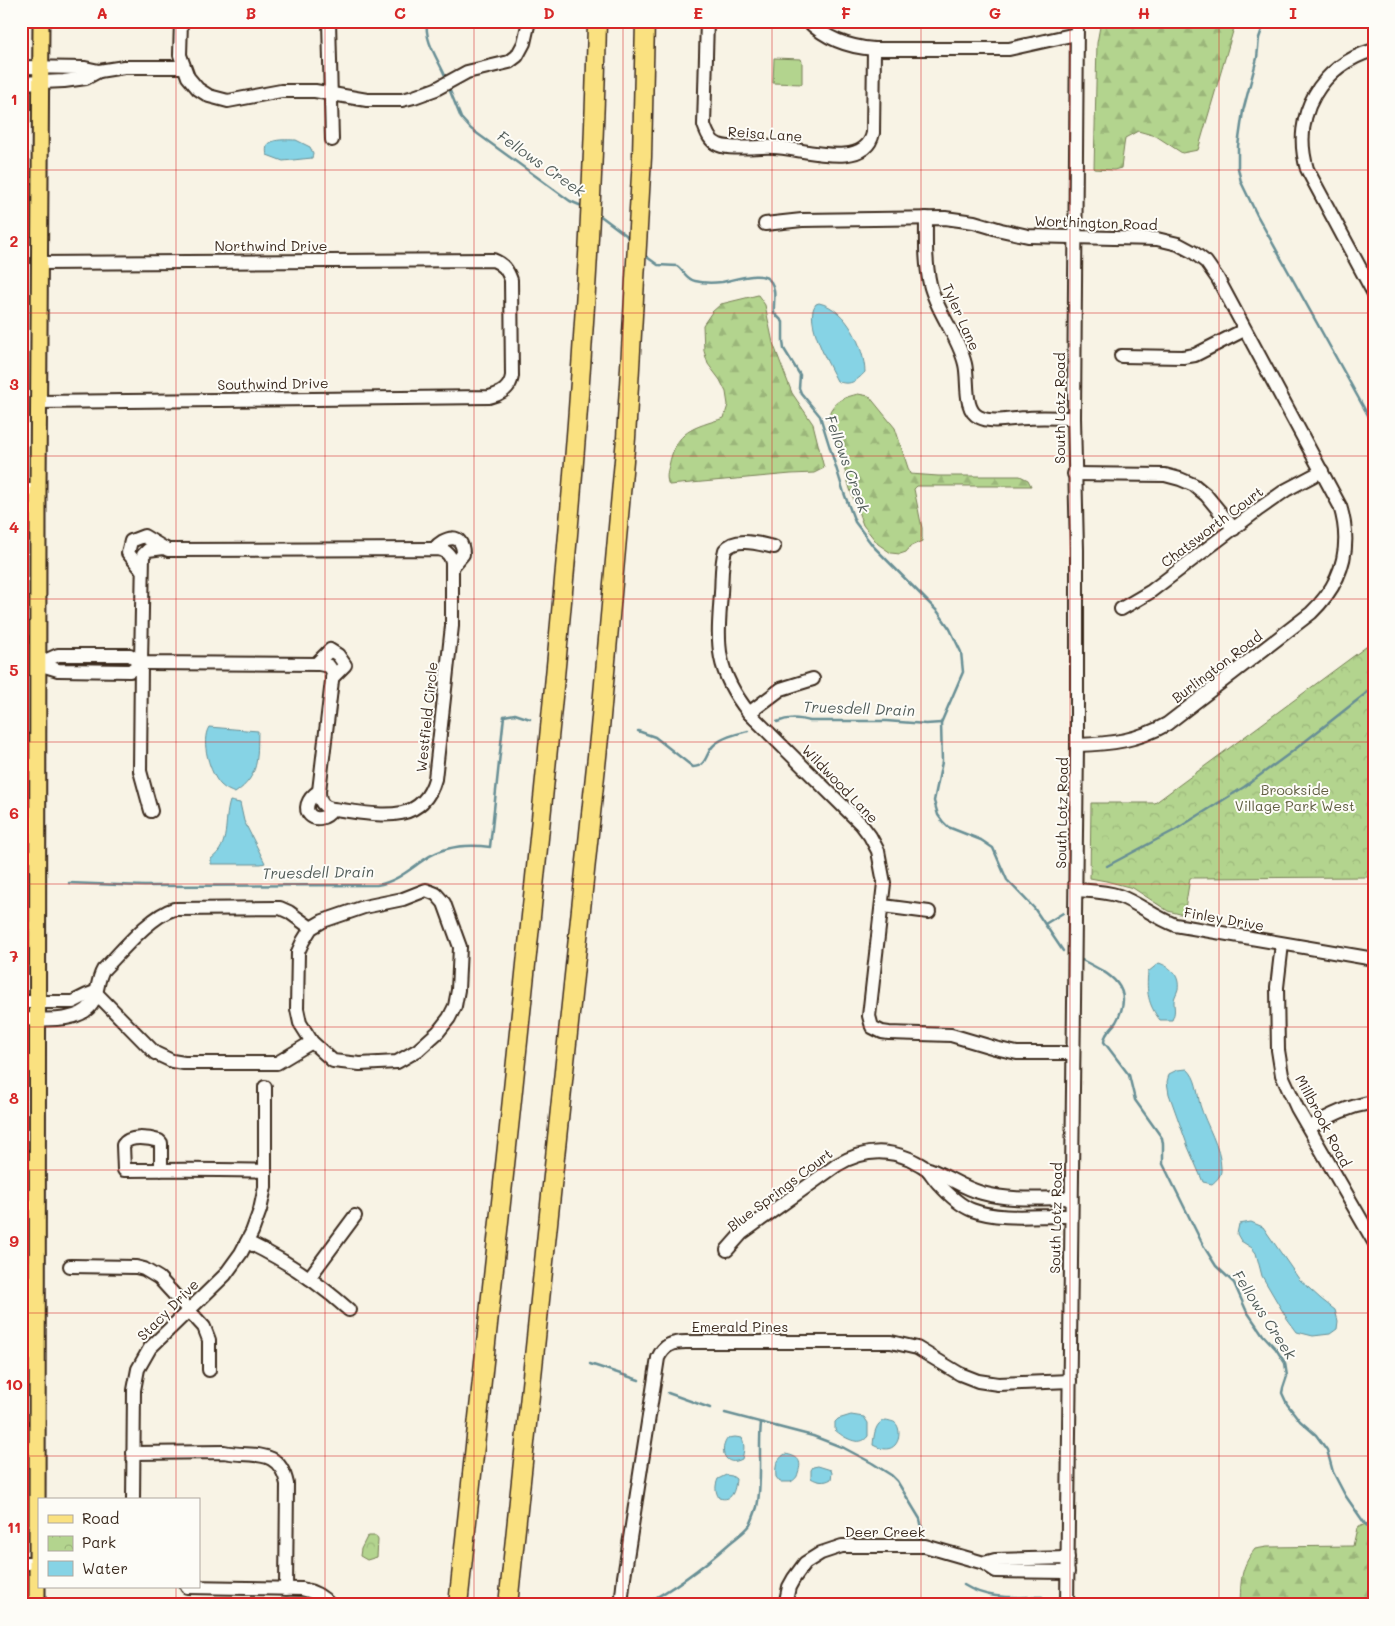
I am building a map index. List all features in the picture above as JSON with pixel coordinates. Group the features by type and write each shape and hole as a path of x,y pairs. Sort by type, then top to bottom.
{"highway":[{"path":"458,1605 566,570 575,457 588,230 597,21"},
{"path":"508,1605 600,728 626,438 638,227 645,21"}],"main road":[{"path":"37,1605 38,263 41,150 41,21"}],"street":[{"path":"181,21 180,55 183,67 191,83 209,96 228,101 281,91 315,91 367,100 414,98 436,89 467,72 509,62 517,56 524,43 528,21"},
{"path":"329,21 332,140"},
{"name":"Reisa Lane","path":"707,21 704,125 713,142 724,147 775,147 829,155 861,151 872,140 873,133 874,49"},
{"path":"808,21 836,41 874,49 1009,49 1076,28"},
{"name":"South Lotz Road","path":"1067,1605 1077,745 1077,550 1074,474 1076,28"},
{"path":"1374,50 1356,56 1344,63 1325,80 1312,100 1304,127 1304,152 1308,169 1374,294"},
{"path":"21,67 40,75 86,78 99,71 124,67 183,67"},
{"path":"21,83 40,75"},
{"name":"Tyler Lane","path":"926,218 927,261 930,284 940,311 955,336 963,356 967,378 968,402 971,411 977,417 990,420 1074,418"},
{"name":"Worthington Road","path":"765,224 802,220 960,219 1020,235 1156,239 1186,248 1200,257 1212,270 1340,506 1346,539 1343,563"},
{"name":"Northwind Drive","path":"38,263 493,260 502,265 508,273 510,280 512,376 506,390"},
{"path":"1121,356 1183,357 1195,354 1244,330"},
{"name":"Southwind Drive","path":"38,402 489,397 498,395 506,390"},
{"name":"Chatsworth Court","path":"1121,609 1150,592 1286,490 1322,471"},
{"path":"1074,474 1165,475 1180,479 1194,485 1206,495 1234,528"},
{"path":"21,490 38,490"},
{"name":"Westfield Circle","path":"142,570 128,553 131,541 144,536 168,550 434,549 448,553 452,559 452,626 433,787 420,806 401,814 391,815 333,809 324,807 321,804 319,790 333,672 329,666 316,664 141,664 143,555 148,550 164,548"},
{"name":"Wildwood Lane","path":"774,547 739,542 728,547 724,555 718,643 723,666 737,698 749,713 861,824 878,851 884,874 883,906 869,1016 872,1027 888,1033 951,1034 1017,1053 1073,1053"},
{"name":"Burlington Road","path":"1077,745 1123,742 1150,733 1167,724 1311,613 1331,590 1343,563"},
{"path":"38,664 58,655 130,655 141,664 140,771 151,810"},
{"path":"749,713 781,689 813,679"},
{"path":"426,890 436,894 444,902 460,947 458,990 455,1006 450,1018 430,1040 408,1057 397,1062 360,1064 332,1061 312,1042 300,1023 297,1009 298,952 310,928 322,921 364,907 403,899 426,890"},
{"name":"Finley Drive","path":"1076,890 1104,892 1120,896 1161,920 1175,925 1374,959"},
{"path":"883,906 929,912"},
{"path":"21,1019 68,1018 79,1015 92,1003 99,977 103,970 155,919 167,911 174,909 280,908 289,912 310,928"},
{"name":"Millbrook Road","path":"1282,944 1277,987 1279,1060 1282,1075 1290,1094 1374,1242"},
{"path":"21,1002 73,1002 95,992"},
{"path":"95,992 155,1053 172,1061 184,1063 278,1063 312,1042"},
{"path":"73,1002 79,1015"},
{"name":"Stacy Drive","path":"133,1498 134,1392 138,1369 150,1348 225,1275 247,1242 260,1210 265,1187 265,1087"},
{"path":"1310,1128 1339,1112 1374,1102"},
{"name":"Blue Springs Court","path":"727,1250 742,1233 837,1165 854,1156 878,1152 894,1154 926,1169 962,1205 981,1212 1001,1216 1071,1216"},
{"path":"926,1169 969,1189 985,1194 1013,1198 1071,1198"},
{"path":"161,1170 265,1171"},
{"path":"981,1212 985,1194"},
{"path":"309,1278 355,1216"},
{"path":"247,1242 276,1256 309,1278 349,1310"},
{"path":"70,1266 128,1266 144,1269 159,1278 204,1327 208,1335 209,1370"},
{"path":"21,1341 38,1342"},
{"name":"Emerald Pines","path":"621,1605 658,1358 662,1350 672,1343 891,1342 917,1348 960,1374 978,1381 998,1384 1048,1380 1070,1381"},
{"path":"133,1453 224,1452 238,1455 268,1456 274,1460 283,1471 287,1484 286,1588"},
{"name":"Deer Creek","path":"785,1605 789,1587 799,1570 814,1557 842,1546 925,1546 984,1563 996,1570 1068,1565"},
{"path":"21,1563 38,1563"},
{"path":"200,1587 302,1589 312,1591 321,1596 330,1605"}],"green space":[{"path":"1101,21 1236,21 1198,150 1182,153 1156,136 1138,131 1125,138 1121,168 1114,170 1094,169 1097,43"},
{"path":"774,58 801,59 802,84 773,83"},
{"path":"758,295 765,305 773,343 792,393 813,424 824,468 814,473 669,485 667,478 668,468 672,454 681,438 695,428 724,418 728,405 726,392 708,364 704,351 703,325 712,312 721,304"},
{"path":"858,394 869,396 895,428 910,474 1020,476 1028,480 1031,486 917,486 914,489 922,528 922,541 911,546 906,552 900,554 891,553 878,544 863,525 850,489 829,414 837,402"},
{"name":"Brookside Village Park West","path":"1374,641 1374,877 1190,878 1184,915 1168,911 1133,888 1090,878 1091,803 1155,803"},
{"path":"1374,1520 1374,1605 1240,1605 1241,1582 1244,1569 1246,1562 1255,1549 1267,1547 1353,1546 1357,1528"},
{"path":"369,1536 376,1536 378,1540 377,1557 367,1560 360,1556 361,1549"}],"water":[{"path":"296,140 310,147 313,153 312,158 283,161 267,155 266,149 271,142"},
{"path":"819,303 838,313 846,321 857,341 864,362 865,372 852,382 837,381 823,354 813,320 813,311 816,304"},
{"path":"209,727 258,731 257,758 253,773 243,787 235,793 221,785 210,766 206,749 206,733"},
{"path":"230,801 240,803 244,821 265,863 211,864 211,859 217,853 224,840"},
{"path":"1159,963 1171,970 1178,980 1172,1020 1160,1020 1149,998 1148,972"},
{"path":"1187,1069 1195,1081 1200,1105 1219,1153 1221,1173 1212,1184 1203,1182 1169,1094 1167,1082 1169,1074 1177,1070"},
{"path":"1251,1222 1263,1227 1299,1279 1335,1310 1338,1321 1337,1329 1330,1334 1313,1336 1297,1332 1262,1276 1256,1253 1241,1241 1237,1234 1239,1224"},
{"path":"851,1415 864,1417 868,1423 868,1436 861,1441 842,1436 835,1430 835,1422 838,1419"},
{"path":"886,1420 897,1425 899,1436 894,1446 889,1449 882,1449 873,1445 874,1437 879,1423"},
{"path":"728,1438 742,1438 744,1451 742,1459 731,1461 725,1456 724,1448"},
{"path":"785,1454 796,1457 800,1465 797,1476 791,1482 780,1482 776,1477 777,1464"},
{"path":"818,1466 831,1470 831,1479 821,1482 811,1478 811,1470 813,1467"},
{"path":"726,1475 736,1479 735,1488 730,1497 723,1499 719,1498 716,1486 718,1479"}],"waterway":[{"name":"Fellows Creek","path":"427,21 430,44 446,78"},
{"path":"1265,21 1259,38 1257,58 1243,111 1238,146 1238,168 1241,182 1257,215 1374,426"},
{"name":"Fellows Creek","path":"448,86 461,118 471,129 570,201 584,207"},
{"name":"Fellows Creek","path":"598,214 626,235 630,241"},
{"name":"Fellows Creek","path":"644,255 658,265 677,266 690,279 698,282 722,282 756,276 762,276 771,282 774,293 774,313 783,322 784,349 800,375 799,388 801,393 820,416 855,522 873,546 938,612 950,629 961,652 963,672 941,723 942,762 934,801 938,815 948,827 981,840 993,848 1007,880 1034,908 1063,951"},
{"path":"1107,866 1175,830 1244,787 1374,687"},
{"name":"Truesdell Drain","path":"69,883 144,886 377,885 397,878 440,851 465,846 490,847 504,716 515,714 530,719"},
{"name":"Truesdell Drain","path":"777,722 794,718 810,721 941,723"},
{"name":"Truesdell Drain","path":"638,731 655,737 693,767 704,762 711,748 721,740 748,731"},
{"path":"1045,924 1063,913"},
{"name":"Fellows Creek","path":"1082,960 1110,977 1117,983 1121,991 1123,1000 1121,1010 1116,1022 1106,1034 1104,1042 1129,1075 1135,1100 1162,1138 1163,1164 1203,1245 1216,1266 1234,1283 1246,1310 1285,1363 1287,1376 1282,1393 1287,1404 1300,1421 1316,1435 1327,1450 1333,1472 1345,1495 1365,1524 1374,1531"},
{"path":"590,1364 639,1380"},
{"path":"668,1393 710,1408"},
{"path":"725,1413 813,1436 844,1448 872,1463 897,1481 920,1519 922,1528"},
{"path":"643,1605 666,1592 699,1569 750,1525 759,1497 761,1423"},
{"name":"Fellows Creek","path":"1364,1605 1374,1583"},
{"path":"964,1585 973,1590 992,1595 1042,1597"}]}
